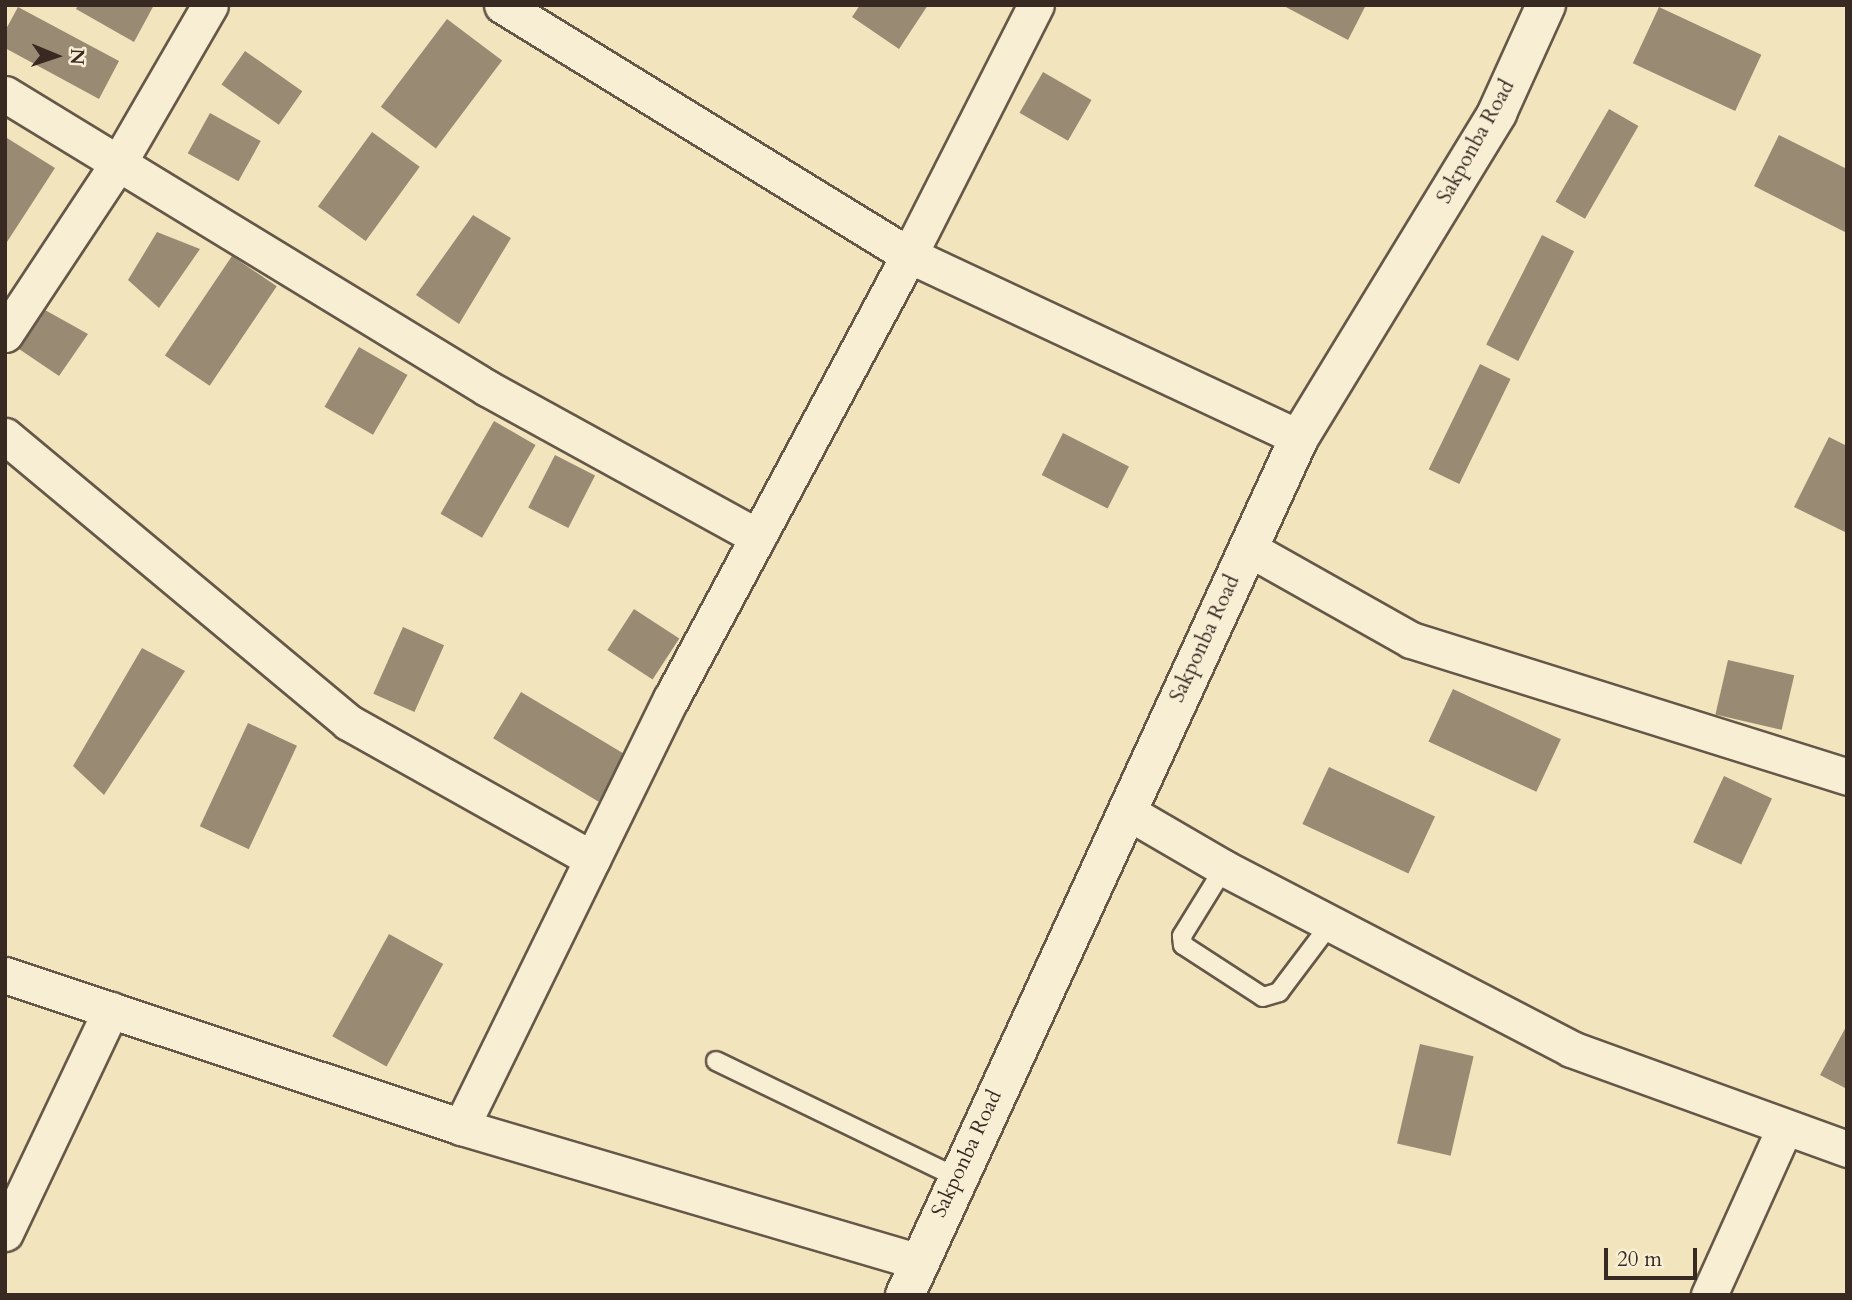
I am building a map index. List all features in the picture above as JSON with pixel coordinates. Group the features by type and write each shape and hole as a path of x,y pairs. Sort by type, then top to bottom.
{"main road":[{"name":"Sakponba Road","path":"911,1278 1299,438 1497,113 1546,5"}],"street":[{"path":"5,334 119,162 210,5"},
{"path":"502,5 909,255 1299,438"},
{"path":"461,1127 592,859 758,537 909,255 1036,5"},
{"path":"5,94 486,388 758,537"},
{"path":"5,436 348,722 592,859"},
{"path":"1248,548 1411,640 1847,777"},
{"path":"1126,811 1224,868 1571,1049 1784,1129 1847,1149"},
{"path":"5,975 911,1278"},
{"path":"5,1233 111,1010"},
{"path":"1709,1295 1784,1129"}],"lane":[{"path":"1224,868 1182,936 1184,946 1264,997 1279,992 1331,923"},
{"path":"716,1061 956,1177"}],"building":[{"path":"78,5 154,5 134,42 76,9"},
{"path":"860,5 928,5 899,49 852,17"},
{"path":"1282,5 1366,5 1348,40"},
{"path":"18,7 119,61 99,99 5,48 5,31"},
{"path":"1659,7 1761,55 1735,111 1633,63"},
{"path":"447,19 502,61 436,148 381,107"},
{"path":"245,51 302,91 279,125 221,85"},
{"path":"1043,72 1091,100 1068,141 1020,113"},
{"path":"1609,109 1638,126 1585,219 1556,202"},
{"path":"210,113 261,141 238,181 188,153"},
{"path":"372,132 420,167 366,241 318,206"},
{"path":"1779,135 1847,169 1847,233 1754,186"},
{"path":"7,138 55,168 5,245 5,141"},
{"path":"473,215 511,238 459,324 416,295"},
{"path":"157,232 200,249 159,308 128,280"},
{"path":"1542,235 1574,251 1518,361 1486,345"},
{"path":"232,256 277,286 210,386 165,355"},
{"path":"45,310 88,334 59,376 16,347"},
{"path":"359,347 407,375 373,435 324,407"},
{"path":"1480,364 1511,379 1459,484 1429,469"},
{"path":"494,421 536,445 482,538 440,514"},
{"path":"1063,433 1129,467 1108,508 1042,475"},
{"path":"1829,437 1847,446 1847,533 1794,507"},
{"path":"555,455 595,475 568,528 528,508"},
{"path":"634,609 679,638 653,680 607,650"},
{"path":"403,627 444,645 414,712 373,694"},
{"path":"142,648 185,671 104,795 73,766"},
{"path":"1728,660 1794,675 1782,730 1715,715"},
{"path":"1453,689 1561,739 1536,792 1428,742"},
{"path":"521,692 626,755 599,802 493,738"},
{"path":"248,723 297,746 249,849 200,826"},
{"path":"1329,767 1435,816 1408,874 1302,824"},
{"path":"1724,776 1772,798 1741,865 1693,842"},
{"path":"389,934 443,964 387,1066 332,1036"},
{"path":"1847,1025 1847,1089 1820,1075"},
{"path":"1420,1044 1474,1056 1451,1156 1397,1143"}]}
